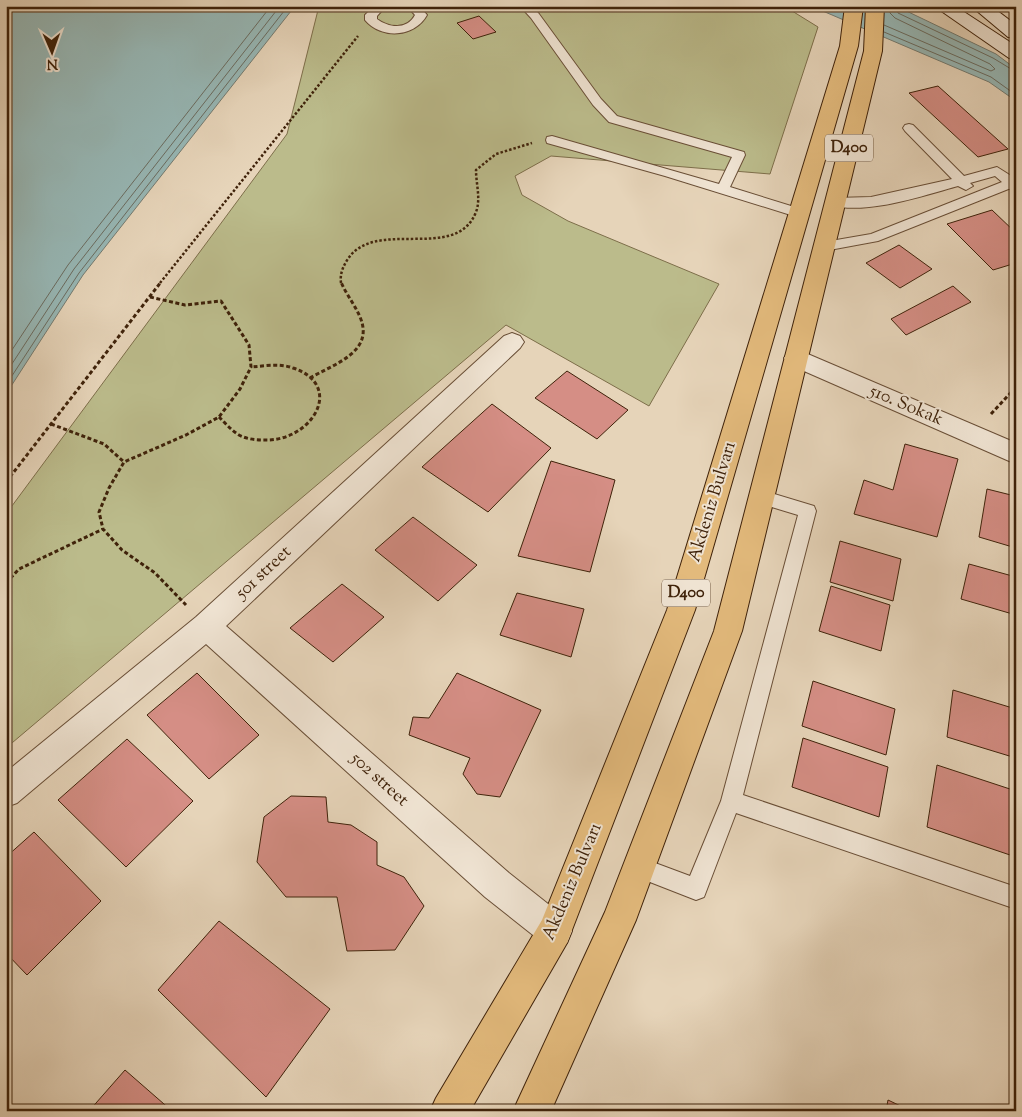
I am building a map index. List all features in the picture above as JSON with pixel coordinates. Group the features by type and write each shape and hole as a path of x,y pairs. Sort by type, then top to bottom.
{"highway":[{"name":"Akdeniz Bulvarı","path":"532,1111 619,920 728,631 835,202 861,48 854,6"},
{"name":"Akdeniz Bulvarı","path":"449,1111 555,931 681,610 799,213 876,6"}],"street":[{"path":"943,6 1016,54"},
{"path":"980,6 1008,29"},
{"path":"991,6 1008,29"},
{"name":"501 street","path":"6,792 206,626 512,342"},
{"name":"510. Sokak","path":"796,358 1016,454"},
{"name":"502 street","path":"206,626 497,885 555,931"}],"lane":[{"path":"381,6 371,14 371,20 376,26 387,30 411,27 419,21 421,15 415,7"},
{"path":"415,7 434,6"},
{"path":"525,6 535,16 598,102 613,119 740,155 723,189"},
{"path":"909,128 977,197"},
{"path":"552,140 799,213"},
{"path":"835,202 851,204 997,172 1014,183"},
{"path":"824,246 873,238 1014,183"},
{"path":"639,868 696,889 731,801 808,511 761,498"},
{"path":"731,801 1016,898"}],"path":[{"path":"6,482 150,297 371,20"},
{"path":"310,378 355,352 363,338 360,314 341,287 341,270 348,258 362,247 380,240 399,238 418,241 441,240 456,234 467,226 475,216 478,204 476,170 496,154 522,145 552,140"},
{"path":"150,297 167,304 194,307 221,301 249,345 250,366 240,389 220,417 186,435 124,462 109,488 99,512 103,529 122,550 155,573 206,626"},
{"path":"220,417 235,433 251,440 269,440 287,437 305,428 316,415 319,400 318,387 310,378 294,368 273,365 250,366"},
{"path":"973,435 1016,387"},
{"path":"51,424 104,444 124,462"},
{"path":"6,583 20,569 103,529"}],"green space":[{"path":"319,6 784,6 818,27 770,174 551,156 515,176 522,195 568,221 719,284 649,406 506,325 6,748 6,514 287,134"}],"water":[{"path":"6,6 295,6 83,275 6,394"},
{"path":"811,6 896,6 996,54 1016,69 1016,101 989,82"}],"building":[{"path":"479,16 496,32 473,39 457,23"},
{"path":"938,86 1008,149 978,157 909,93"},
{"path":"992,210 1016,233 1016,263 993,270 947,224"},
{"path":"899,245 932,269 900,288 866,263"},
{"path":"953,286 971,302 906,335 891,319"},
{"path":"567,371 628,410 597,439 535,398"},
{"path":"492,404 551,448 488,512 422,467"},
{"path":"905,444 958,459 937,537 854,514 864,480 893,490"},
{"path":"551,461 615,480 590,572 518,556"},
{"path":"987,489 1015,496 1016,548 979,537"},
{"path":"413,517 477,565 438,601 375,550"},
{"path":"840,541 901,559 893,601 830,582"},
{"path":"969,564 1016,577 1016,615 961,599"},
{"path":"342,584 384,617 333,662 290,628"},
{"path":"831,586 890,605 881,651 819,631"},
{"path":"517,593 584,609 571,657 500,635"},
{"path":"197,673 259,735 209,779 147,715"},
{"path":"457,673 541,710 500,797 477,794 463,774 470,758 409,735 413,717 429,718"},
{"path":"813,681 895,709 886,755 802,726"},
{"path":"953,690 1016,709 1016,758 947,737"},
{"path":"803,738 888,767 879,817 792,787"},
{"path":"127,739 193,801 126,867 58,800"},
{"path":"937,765 1016,791 1016,857 927,827"},
{"path":"291,796 326,797 328,822 351,825 377,842 377,865 404,877 424,906 395,950 347,951 337,897 286,897 257,862 264,817"},
{"path":"34,832 101,901 27,975 6,953 6,857"},
{"path":"219,921 330,1009 266,1097 158,990"},
{"path":"125,1070 172,1111 89,1111"},
{"path":"888,1100 911,1111 886,1111"}]}
